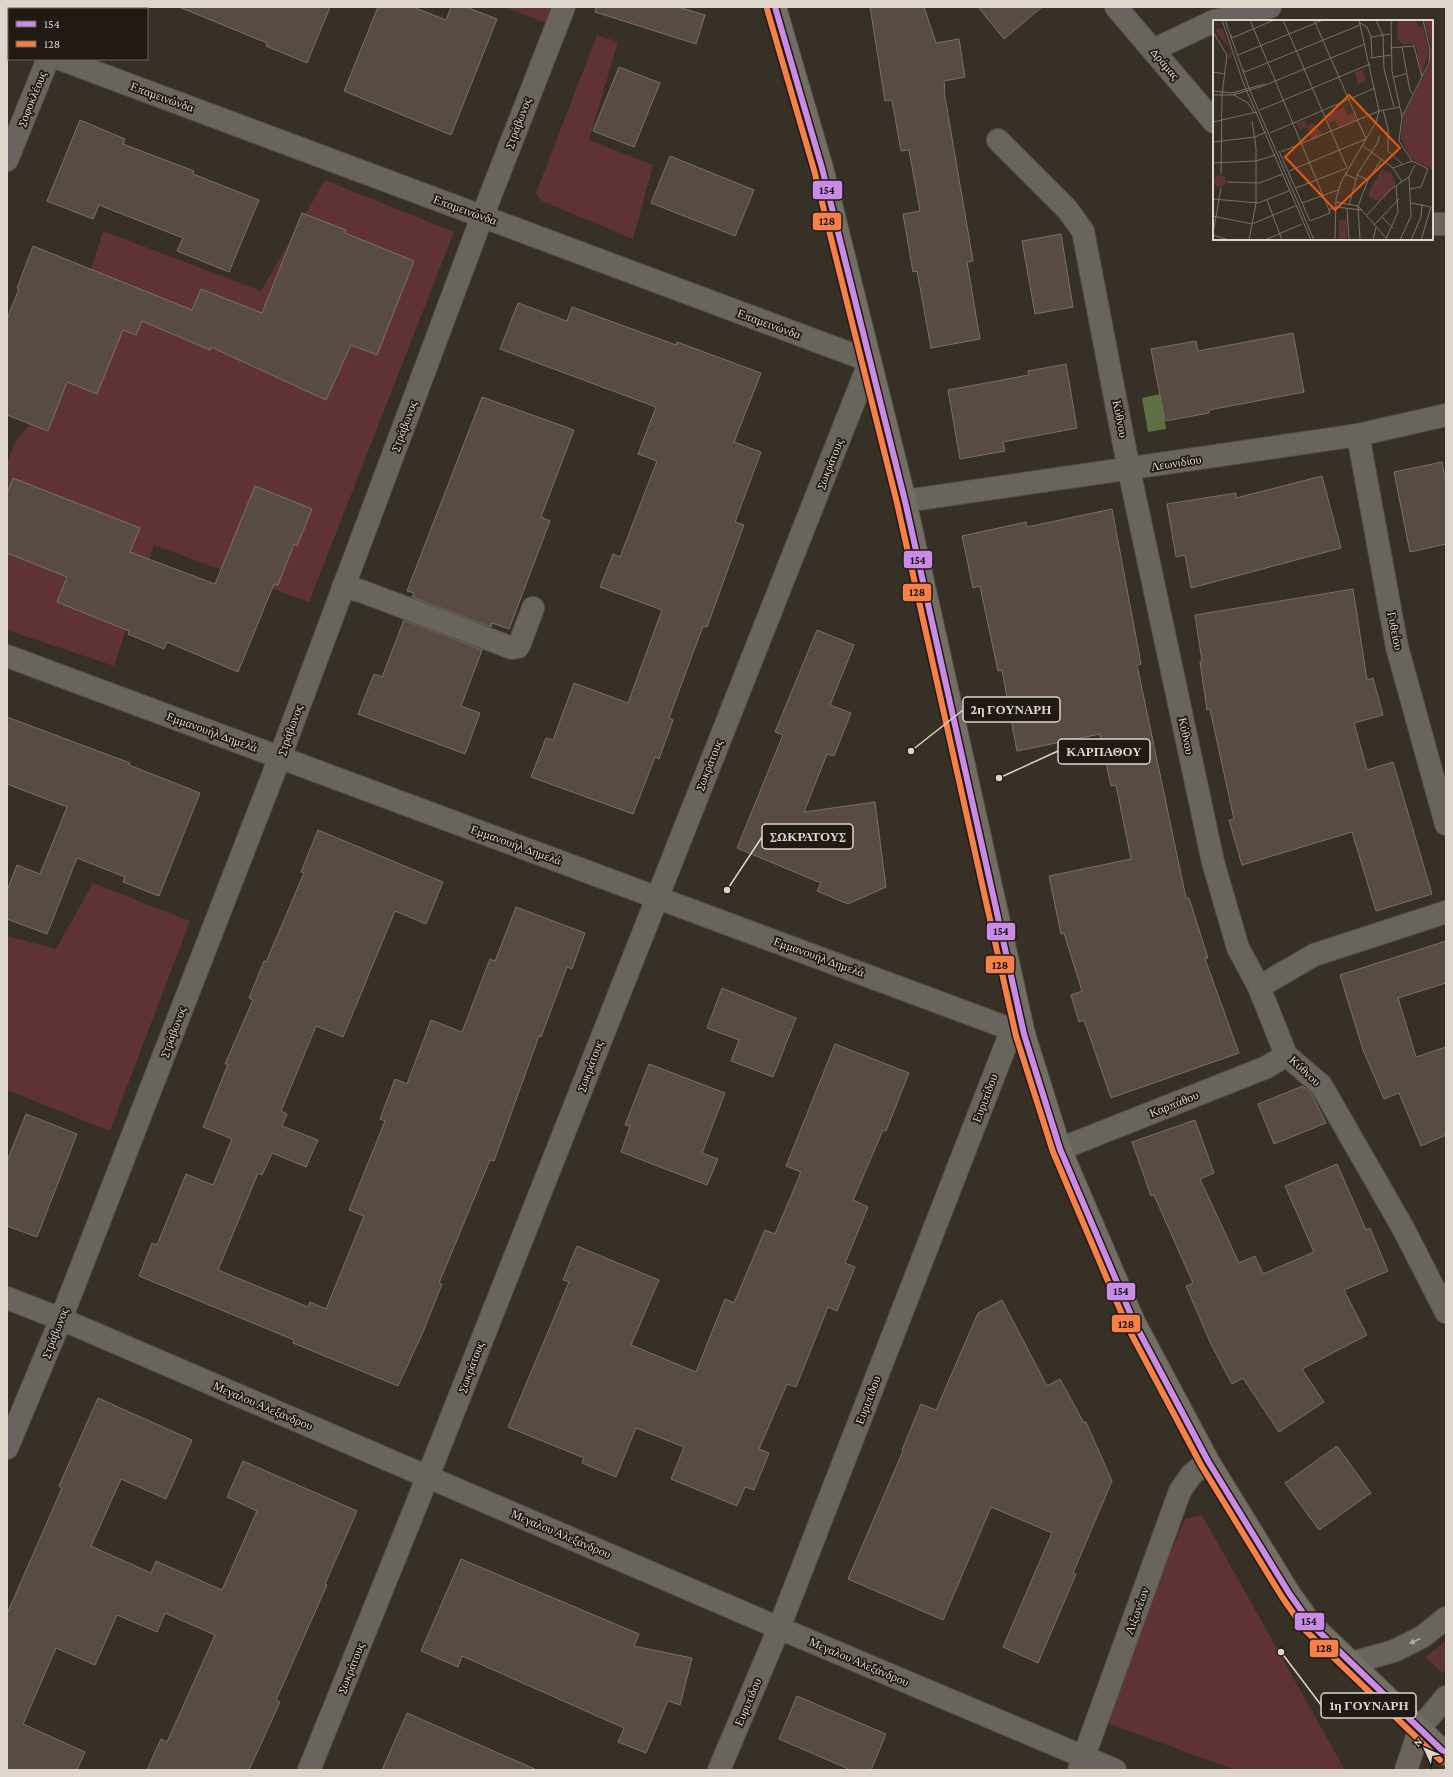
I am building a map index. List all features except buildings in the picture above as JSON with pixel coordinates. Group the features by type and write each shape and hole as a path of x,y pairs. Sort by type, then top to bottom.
{"main road":[{"path":"775,7 822,168 905,501 1018,1031 1060,1149 1134,1322 1208,1461 1289,1593 1311,1624 1446,1754"}],"street":[{"name":"Στράβωνος","path":"7,1448 61,1319 280,757 482,217 564,7"},
{"name":"Δράμας","path":"1116,7 1213,121"},
{"path":"1218,20 1270,7"},
{"path":"1153,50 1213,21"},
{"name":"Σοφοκλέους","path":"7,160 48,60"},
{"name":"Επαμεινώνδα","path":"63,60 870,361"},
{"name":"Κύθνου","path":"998,140 1067,209 1083,231 1130,470 1213,862 1238,948 1259,987 1286,1055 1321,1085 1403,1228 1446,1312"},
{"path":"1433,224 1446,224"},
{"name":"Σωκράτους","path":"309,1770 428,1476 870,361"},
{"name":"Λεωνιδίου","path":"905,501 1130,470 1358,435 1446,414"},
{"name":"Γυθείου","path":"1358,435 1397,647 1446,824"},
{"path":"343,587 361,591 512,648 518,647 533,608"},
{"name":"Εμμανουήλ Δημελά","path":"7,656 1018,1031"},
{"path":"1259,987 1314,955 1446,912"},
{"name":"Ευριπίδου","path":"719,1770 779,1628 1018,1031"},
{"name":"Καρπάθου","path":"1060,1149 1267,1067 1286,1055"},
{"name":"Μεγαλου Αλεξάνδρου","path":"7,1298 61,1319 779,1628 1081,1764 1115,1770"},
{"name":"Αιξωνέων","path":"1081,1764 1180,1491 1191,1475 1208,1461"},
{"path":"1351,1663 1394,1651 1422,1637 1446,1618"},
{"path":"1406,1770 1420,1728 1446,1697"}],"shaded area":[{"path":"505,7 552,7 546,23"},
{"path":"597,35 618,42 589,140 653,165 633,239 542,201 536,193"},
{"path":"325,180 454,232 309,602 154,545 114,666 7,630 7,463 14,444 52,395 103,231 261,291"},
{"path":"1160,394 1166,429 1148,432 1142,398"},
{"path":"93,883 190,921 110,1131 7,1090 7,936 56,949"},
{"path":"1202,1515 1345,1770 1235,1770 1110,1724 1105,1709 1185,1519"},
{"path":"1446,1641 1446,1671 1441,1672 1425,1657"}],"transit line":[{"name":"154","path":"775,7 822,168 905,501 1024,1034 1060,1149 1134,1322 1208,1461 1289,1593 1311,1624 1446,1754"},
{"name":"128","path":"767,9 814,170 897,503 1016,1036 1053,1152 1127,1326 1201,1465 1282,1597 1305,1630 1440,1760"}],"place":[{"name":"2η ΓΟΥΝΑΡΗ","path":"911,751"},
{"name":"ΚΑΡΠΑΘΟΥ","path":"999,778"},
{"name":"ΣΩΚΡΑΤΟΥΣ","path":"727,890"},
{"name":"1η ΓΟΥΝΑΡΗ","path":"1281,1652"}]}
